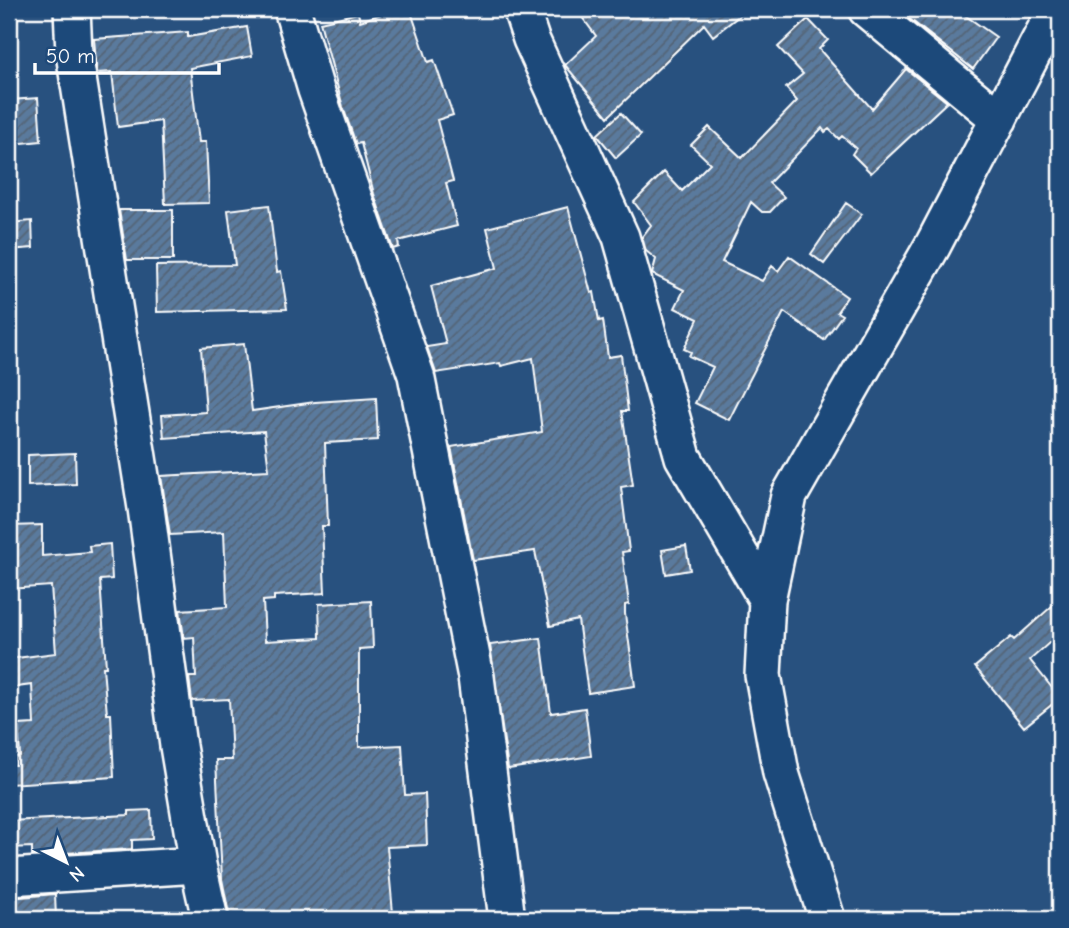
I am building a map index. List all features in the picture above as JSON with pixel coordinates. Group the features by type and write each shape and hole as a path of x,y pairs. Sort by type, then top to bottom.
{"street":[{"path":"72,9 75,53 146,508 178,746 210,919"},
{"path":"292,9 316,90 416,375 476,677 507,919"},
{"path":"522,9 531,38 621,237 683,457 767,600"},
{"path":"866,9 999,119"},
{"path":"827,919 781,773 763,675 767,600 789,496 927,256 1056,9"},
{"path":"9,877 198,864"}],"building":[{"path":"397,9 410,9 428,62 434,60 453,115 437,120 453,181 446,183 457,226 398,241 399,247 393,249 374,194 361,143 356,144 343,107 320,22 358,13 360,21"},
{"path":"576,9 748,9 713,36 704,24 608,117 565,65 596,36"},
{"path":"897,9 956,9 996,37 973,69"},
{"path":"808,19 828,40 819,49 872,109 906,69 947,102 871,173 852,154 856,148 842,136 839,139 829,129 825,132 822,128 769,183 784,197 770,212 762,212 751,202 722,262 762,281 772,266 778,271 789,256 847,297 837,312 842,315 824,340 784,312 729,420 695,403 713,367 689,356 691,352 684,349 698,319 675,308 684,290 652,274 656,259 646,251 642,237 651,225 634,202 664,172 682,191 710,163 691,145 709,127 742,158 797,101 786,88 803,74 778,47"},
{"path":"247,27 252,56 190,68 199,142 206,142 209,203 165,204 161,121 118,127 112,72 97,73 94,39 188,32 188,37"},
{"path":"38,98 41,141 13,144 10,100"},
{"path":"621,113 641,135 616,158 597,135"},
{"path":"846,203 862,214 824,264 811,254"},
{"path":"269,205 277,272 281,271 287,309 157,312 156,266 235,265 228,210"},
{"path":"568,207 591,293 594,292 599,321 603,320 608,357 621,355 628,411 622,411 633,485 621,487 629,551 622,552 629,604 625,605 625,614 635,686 588,693 578,620 550,626 535,551 473,560 451,447 542,432 533,358 501,366 500,363 436,373 427,347 446,344 431,286 497,268 487,228"},
{"path":"119,210 173,210 173,260 127,260"},
{"path":"32,221 33,248 9,250 9,223"},
{"path":"244,344 252,411 315,402 376,398 378,440 325,443 328,526 322,526 325,593 274,596 274,600 263,601 265,641 320,638 319,604 371,601 373,648 359,649 359,747 402,745 405,795 425,794 427,845 387,847 393,913 327,919 230,919 222,879 216,760 232,760 229,699 192,701 189,677 196,677 194,637 184,638 180,610 227,607 224,532 170,535 161,476 269,470 264,431 164,438 162,415 206,412 201,348"},
{"path":"75,453 76,484 28,486 28,455"},
{"path":"42,525 42,556 90,552 89,546 110,544 112,579 100,580 106,667 103,667 107,714 111,714 114,777 9,784 9,765 15,765 15,757 20,756 18,725 34,724 32,685 9,688 9,659 56,653 51,586 9,589 9,526"},
{"path":"686,546 690,570 666,574 662,550"},
{"path":"1060,599 1060,633 1030,660 1060,698 1024,727 975,667 1011,637 1014,640"},
{"path":"541,638 551,713 585,708 591,756 508,769 490,645"},
{"path":"151,810 152,839 132,840 132,849 32,855 32,847 9,848 9,821 129,815 129,811"},
{"path":"55,894 56,919 11,919 9,898"}]}
